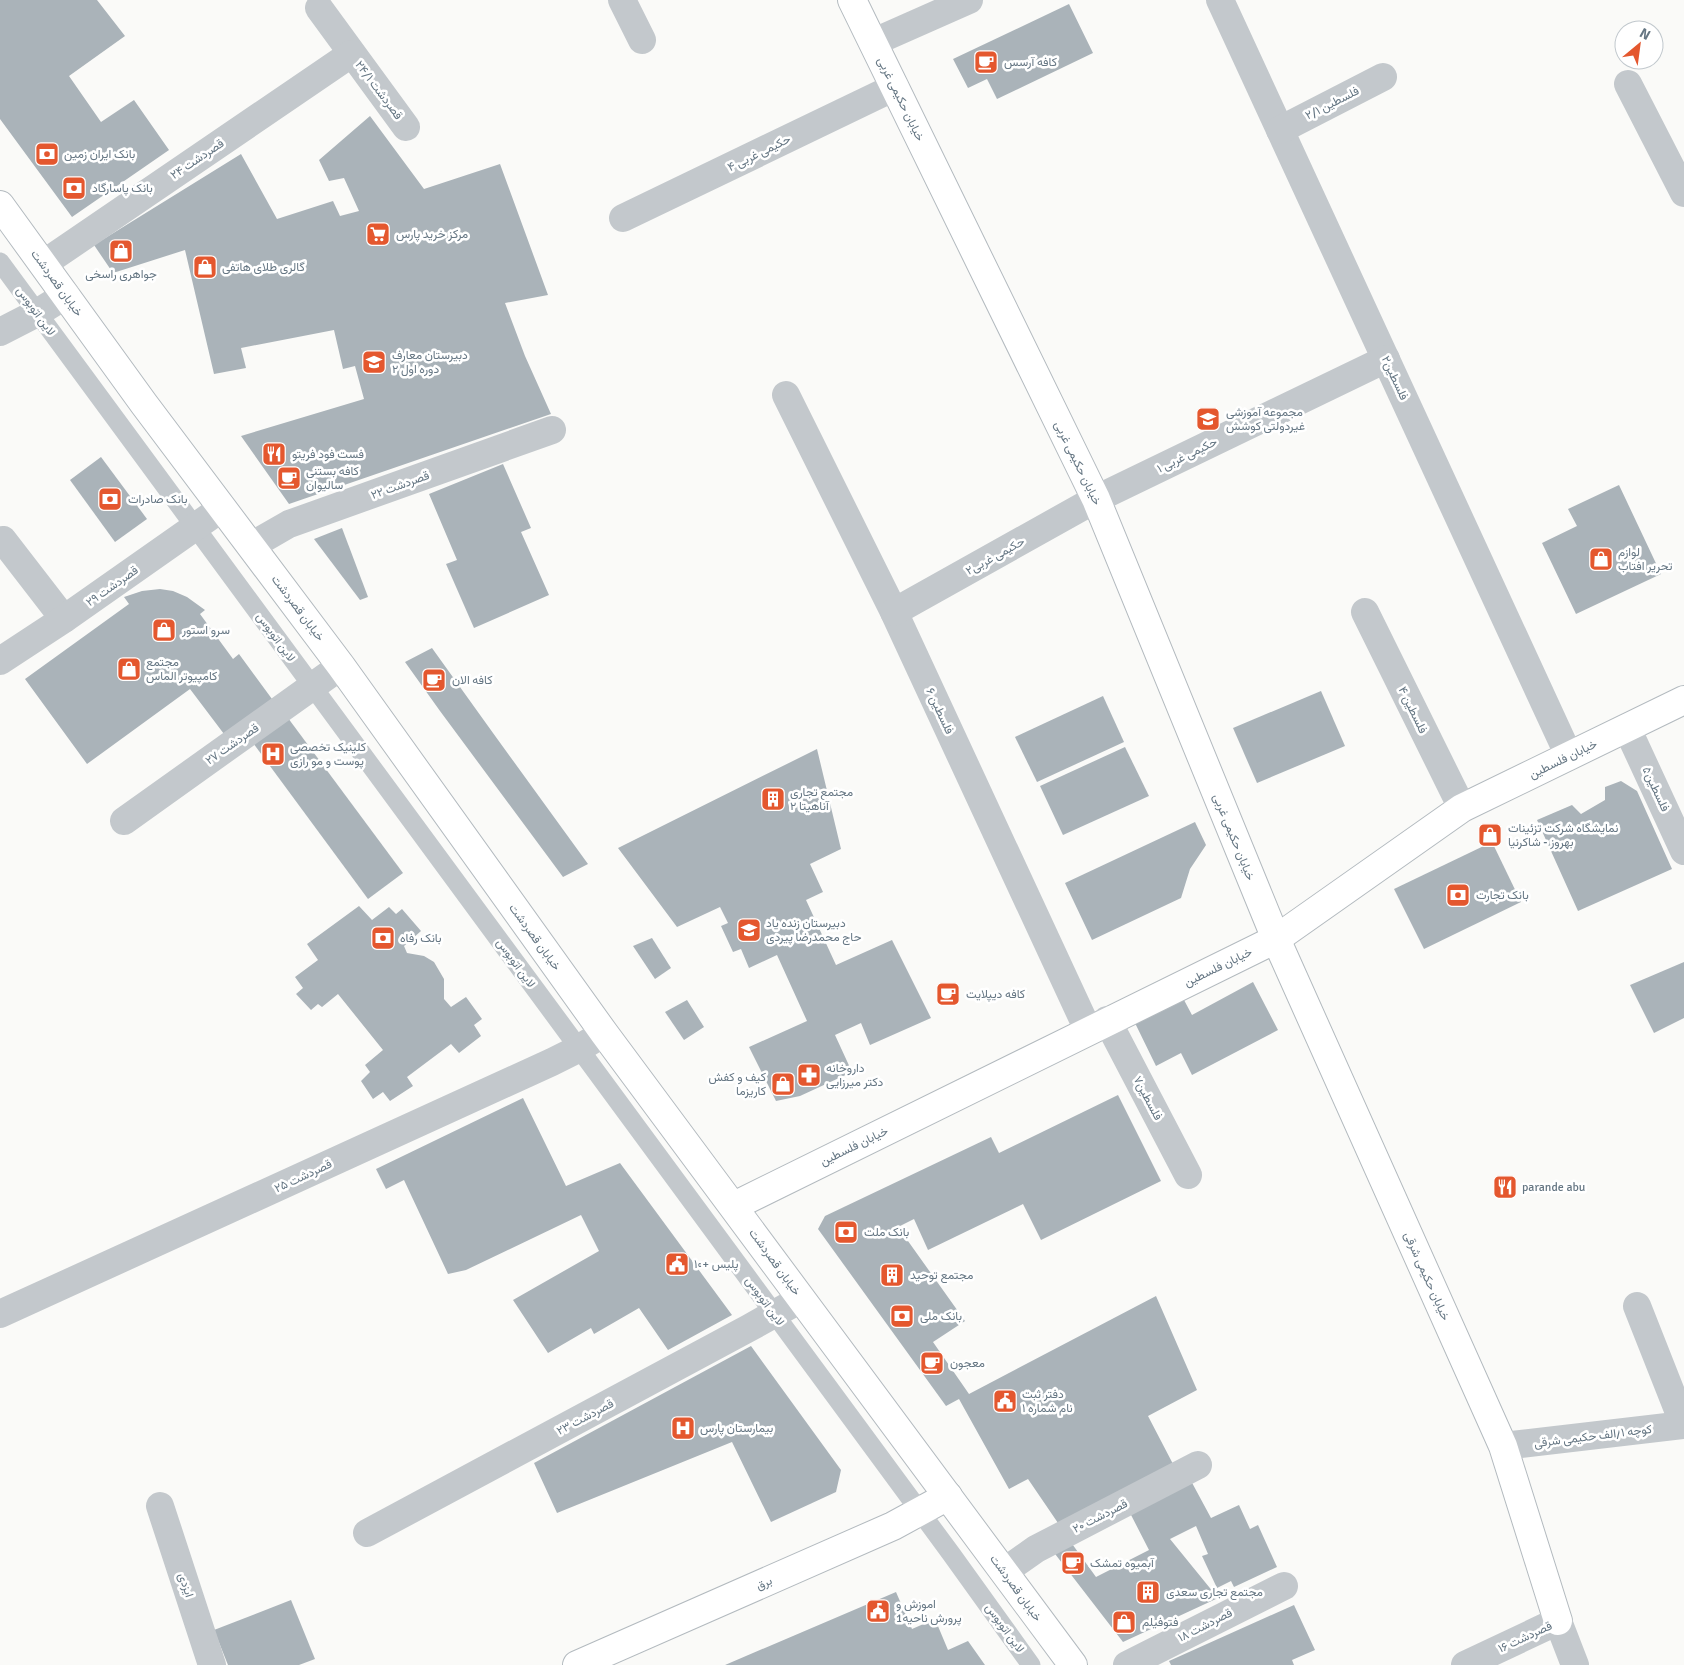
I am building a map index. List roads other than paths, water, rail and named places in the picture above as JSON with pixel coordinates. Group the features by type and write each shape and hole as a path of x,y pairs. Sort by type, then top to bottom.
{"street":[{"path":"622,0 642,40"},
{"name":"خیابان حکیمی غربی","path":"852,0 1096,499 1276,938"},
{"path":"874,42 969,0"},
{"name":"فلسطین۲","path":"1220,0 1569,756"},
{"name":"قصردشت ۲۴/۱","path":"319,8 406,127"},
{"name":"قصردشت ۲۴","path":"42,264 351,54"},
{"name":"فلسطین ۲/۱","path":"1280,130 1383,76"},
{"path":"1628,84 1684,193"},
{"name":"حکیمی غربی ۴","path":"623,218 895,87"},
{"name":"خیابان قصردشت","path":"0,205 222,508 341,666 604,1033 1073,1665"},
{"path":"0,332 37,313 66,295"},
{"name":"حکیمی غربی ۱","path":"1096,499 1386,359"},
{"name":"فلسطین ۶","path":"786,395 1098,1025"},
{"name":"قصردشت ۲۲","path":"251,546 289,524 552,430"},
{"name":"حکیمی غربی۲","path":"894,612 1096,499"},
{"name":"قصردشت ۲۹","path":"0,661 64,620 222,508"},
{"path":"3,540 64,620"},
{"name":"۴ فلسطین","path":"1365,612 1462,808"},
{"name":"قصردشت ۲۷","path":"124,821 341,666"},
{"name":"خیابان فلسطین","path":"734,1206 1276,938 1462,808 1684,700"},
{"name":"فلسطین۵","path":"1628,728 1684,851"},
{"name":"خیابان حکیمی شرقی","path":"1276,938 1503,1446 1558,1621"},
{"name":"۷فلسطین","path":"1098,1025 1188,1175"},
{"name":"قصردشت ۲۵","path":"0,1314 578,1049 604,1033"},
{"name":"قصردشت ۲۳","path":"367,1533 802,1299"},
{"path":"1636,1306 1684,1425"},
{"name":"کوچه ۱/الف حکیمی شرقی","path":"1503,1446 1684,1425"},
{"name":"قصردشت ۲۰","path":"1004,1571 1036,1549 1198,1465"},
{"name":"برق","path":"577,1665 893,1526 920,1513 948,1496"},
{"name":"ایزدی","path":"160,1506 212,1665"},
{"name":"قصردشت ۱۸","path":"1127,1665 1284,1586"},
{"path":"1558,1621 1575,1665"},
{"name":"قصردشت ۱۶","path":"1465,1665 1558,1621"}],"lane":[{"name":"لاین اتوبوس","path":"0,262 1031,1665"}],"place":[{"name":"کافه آرسس","path":"986,62"},
{"name":"بانک ایران زمین","path":"47,154"},
{"name":"بانک پاسارگاد","path":"74,188"},
{"name":"مرکز خرید پارس","path":"378,234"},
{"name":"جواهرى راسخى","path":"121,251"},
{"name":"گالری طلای هاتفی","path":"205,267"},
{"name":"دبیرستان معارف ۲ دوره اول","path":"374,362"},
{"name":"مجموعه آموزشی غیردولتی کوشش","path":"1208,419"},
{"name":"فست فود فریتو","path":"274,454"},
{"name":"کافه بستنی سالیوان","path":"289,478"},
{"name":"بانک صادرات","path":"110,499"},
{"name":"لوازم تحریر افتاب","path":"1601,559"},
{"name":"سرو استور","path":"164,630"},
{"name":"مجتمع کامپیوتر الماس","path":"129,669"},
{"name":"کافه الان","path":"434,680"},
{"name":"کلینیک تخصصی پوست و مو رازی","path":"273,754"},
{"name":"مجتمع تجاری آناهیتا ۲","path":"773,799"},
{"name":"نمایشگاه شرکت تزئینات بهروز - شاکرنیا","path":"1490,835"},
{"name":"بانک تجارت","path":"1458,895"},
{"name":"دبیرستان زنده یاد حاج محمدرضا پیردی","path":"749,930"},
{"name":"بانک رفاه","path":"383,938"},
{"name":"کافه دیپلایت","path":"948,994"},
{"name":"داروخانه دکتر میرزایی","path":"809,1075"},
{"name":"کیف و کفش کاریزما","path":"783,1084"},
{"name":"parande abu","path":"1505,1187"},
{"name":"بانک ملت","path":"846,1232"},
{"name":"پلیس +۱۰","path":"677,1264"},
{"name":"مجتمع توحید","path":"892,1275"},
{"name":"بانک ملی","path":"902,1316"},
{"name":"معجون","path":"932,1363"},
{"name":"دفتر ثبت نام شماره ١","path":"1005,1401"},
{"name":"بیمارستان پارس","path":"683,1428"},
{"name":"آبمیوه تمشک","path":"1073,1563"},
{"name":"مجتمع تجاری سعدی","path":"1148,1592"},
{"name":"اموزش و پرورش ناحیه1","path":"878,1611"},
{"name":"فتوفیلم","path":"1124,1622"}]}
